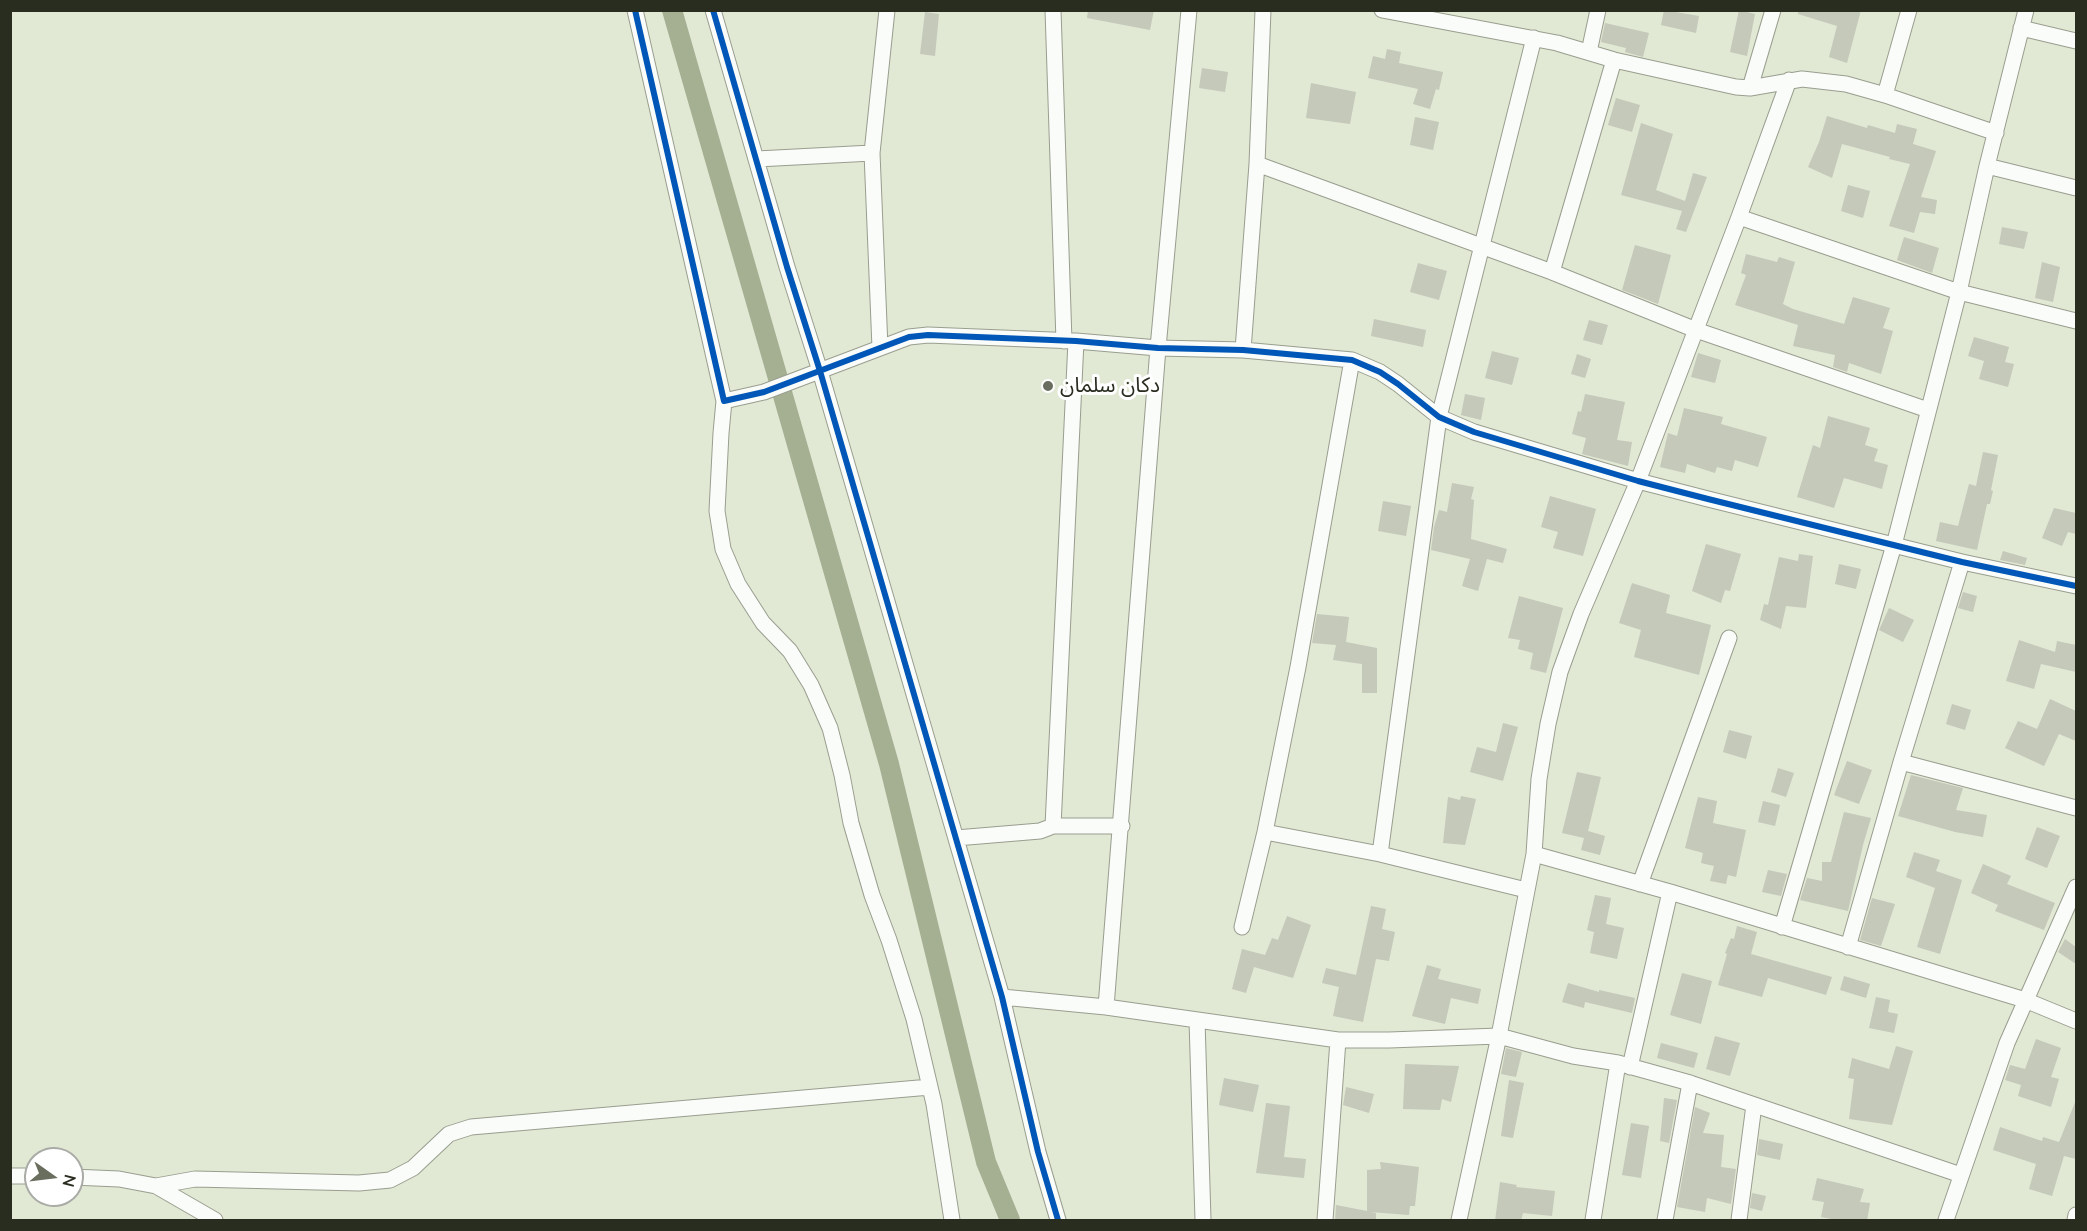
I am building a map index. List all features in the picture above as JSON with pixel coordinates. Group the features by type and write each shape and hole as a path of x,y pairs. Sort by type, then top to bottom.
{"street":[{"path":"635,10 724,401 717,511 723,549 738,584 763,623 790,651 811,685 830,728 843,775 854,833 872,895 914,1019 930,1087 952,1221"},
{"path":"713,10 1002,997 1038,1152 1058,1221"},
{"path":"880,348 872,153 887,10"},
{"path":"1053,10 1070,341 1053,826"},
{"path":"1106,1007 1158,348 1189,10"},
{"path":"1243,350 1257,164 1263,10"},
{"path":"1383,10 1534,38 1614,60 1736,87 1750,88 1789,80 1817,80 1846,84 1885,95 1996,134"},
{"path":"1470,26 1473,10"},
{"path":"1589,52 1598,10"},
{"path":"1750,88 1773,10"},
{"path":"1885,95 1909,10"},
{"path":"1782,927 1894,545 1959,292 2026,10"},
{"path":"2021,28 2076,41"},
{"path":"1380,854 1439,417 1534,38"},
{"path":"1552,272 1614,60"},
{"path":"1459,1221 1499,1036 1534,854 1539,779 1560,672 1581,614 1638,481 1789,80"},
{"path":"757,159 872,153"},
{"path":"1257,164 1481,245 1696,330 1928,410"},
{"path":"1988,166 2076,188"},
{"path":"1739,217 1959,292 2076,321"},
{"path":"724,401 764,392 880,348 909,338 928,335 1070,341 1158,348 1243,350 1352,360 1380,372 1439,417 1474,432 1638,481 1962,562 2076,586"},
{"path":"1242,927 1265,832 1298,667 1352,360"},
{"path":"1848,947 1962,562"},
{"path":"1640,884 1729,638"},
{"path":"1901,762 2076,808"},
{"path":"956,838 1040,831 1053,826 1122,826"},
{"path":"1265,832 1380,854 1526,890"},
{"path":"1534,854 1670,892 2025,1000 2076,1021"},
{"path":"1946,1221 2007,1043 2076,887"},
{"path":"1593,1221 1624,1065 1670,892"},
{"path":"1002,997 1106,1007 1338,1040 1499,1036 1690,1083 1961,1175"},
{"path":"1197,1020 1203,1221"},
{"path":"1325,1221 1338,1040"},
{"path":"1665,1221 1690,1083"},
{"path":"156,1186 195,1179 359,1183 390,1180 413,1168 449,1134 471,1127 930,1087"},
{"path":"1739,1221 1755,1105"},
{"path":"84,1178 119,1179 156,1186 215,1221"},
{"path":"2075,1221 2076,1215"}],"building":[{"path":"1088,10 1154,10 1150,30 1087,18"},
{"path":"1664,10 1699,16 1696,33 1661,25"},
{"path":"1739,10 1755,14 1747,56 1730,52"},
{"path":"1798,10 1861,10 1847,63 1829,57 1837,26 1798,14"},
{"path":"925,12 939,14 935,56 920,54"},
{"path":"1605,23 1649,33 1643,57 1625,52 1626,48 1601,42"},
{"path":"1387,49 1401,52 1399,63 1443,72 1439,90 1436,89 1430,109 1413,104 1418,89 1368,78 1373,56 1385,59"},
{"path":"1202,68 1228,72 1225,92 1199,88"},
{"path":"1311,83 1356,92 1350,124 1306,118"},
{"path":"1616,98 1640,105 1632,132 1608,125"},
{"path":"1827,116 1867,128 1868,125 1895,133 1897,124 1917,129 1913,144 1936,151 1921,197 1937,200 1935,214 1920,212 1914,233 1889,226 1910,164 1842,144 1832,178 1808,167"},
{"path":"1415,117 1439,122 1433,150 1410,145"},
{"path":"1641,123 1673,134 1656,190 1685,201 1693,173 1707,177 1686,232 1676,229 1682,211 1621,195"},
{"path":"1848,185 1870,191 1863,218 1841,211"},
{"path":"2002,227 2028,232 2024,249 1999,244"},
{"path":"1904,237 1939,248 1932,273 1897,260"},
{"path":"1635,245 1671,255 1658,304 1622,290"},
{"path":"1746,254 1777,262 1779,257 1795,262 1783,304 1793,309 1844,324 1853,297 1890,308 1883,328 1893,331 1881,374 1849,363 1847,372 1833,367 1835,355 1793,346 1798,325 1735,305 1746,275 1741,273"},
{"path":"2042,262 2060,267 2053,302 2035,298"},
{"path":"1418,263 1447,271 1439,300 1410,292"},
{"path":"1374,319 1426,330 1423,347 1371,336"},
{"path":"1589,320 1608,325 1602,345 1583,340"},
{"path":"1974,337 2009,347 2005,362 2014,364 2008,387 1979,379 1984,361 1968,356"},
{"path":"1492,351 1519,358 1512,385 1485,378"},
{"path":"1698,353 1721,360 1715,383 1691,377"},
{"path":"1577,354 1591,359 1585,378 1571,374"},
{"path":"1465,394 1485,398 1481,420 1461,415"},
{"path":"1585,394 1625,402 1617,440 1632,442 1628,466 1582,454 1586,438 1572,434"},
{"path":"1684,408 1723,417 1721,424 1767,437 1758,467 1735,460 1732,471 1717,467 1715,473 1687,464 1685,473 1660,467 1668,433 1677,436"},
{"path":"1828,416 1870,428 1865,445 1878,449 1874,461 1888,465 1882,489 1844,478 1834,508 1797,497 1813,445 1820,448"},
{"path":"1983,452 1998,455 1991,490 1993,491 1990,504 1987,504 1977,550 1936,541 1940,522 1958,526 1969,484 1976,486"},
{"path":"1452,483 1474,487 1471,499 1474,500 1471,539 1507,549 1503,563 1487,559 1478,591 1462,586 1470,559 1431,550 1439,510 1447,512"},
{"path":"1550,496 1596,509 1583,556 1553,548 1558,532 1541,527"},
{"path":"1383,501 1411,506 1406,536 1378,531"},
{"path":"2054,508 2076,513 2076,534 2068,532 2062,546 2042,538"},
{"path":"1706,544 1741,554 1730,591 1725,590 1721,603 1692,591"},
{"path":"2003,551 2027,558 2025,565 2000,560"},
{"path":"1799,554 1813,556 1806,608 1786,606 1781,629 1760,620 1764,604 1768,605 1779,557 1798,561"},
{"path":"1839,564 1861,569 1856,589 1835,584"},
{"path":"1632,583 1670,595 1666,613 1711,625 1699,675 1634,657 1641,630 1619,623"},
{"path":"1963,592 1977,596 1973,612 1958,608"},
{"path":"1519,596 1563,608 1546,673 1530,669 1533,653 1518,649 1520,640 1508,638"},
{"path":"1889,608 1914,620 1903,642 1879,630"},
{"path":"1317,614 1349,617 1346,642 1377,648 1377,693 1362,693 1362,664 1333,660 1336,645 1312,643"},
{"path":"2019,640 2055,652 2057,641 2076,645 2076,672 2041,664 2034,689 2006,681"},
{"path":"2050,699 2076,711 2076,741 2059,734 2044,766 2005,748 2018,721 2037,729"},
{"path":"1952,704 1971,710 1965,730 1946,724"},
{"path":"1503,723 1518,727 1503,781 1470,772 1477,747 1496,752"},
{"path":"1729,730 1752,736 1746,759 1723,752"},
{"path":"1847,761 1872,770 1859,804 1834,795"},
{"path":"1778,768 1794,773 1786,797 1771,792"},
{"path":"1577,772 1601,777 1588,831 1605,836 1600,855 1581,850 1584,838 1562,833"},
{"path":"1911,775 1963,788 1956,810 1987,815 1983,837 1955,832 1898,816"},
{"path":"1461,796 1476,799 1465,845 1443,843 1448,797 1460,800"},
{"path":"1698,797 1717,801 1713,823 1746,830 1736,877 1728,875 1726,884 1710,881 1714,866 1701,863 1703,853 1685,848"},
{"path":"1763,801 1780,805 1775,826 1758,822"},
{"path":"1844,812 1871,818 1848,911 1800,900 1807,878 1822,881 1822,862 1831,862"},
{"path":"2037,827 2060,836 2047,868 2025,859"},
{"path":"1914,852 1940,860 1936,871 1962,880 1940,954 1917,947 1935,888 1906,877"},
{"path":"1983,864 2011,876 2007,884 2055,903 2044,930 1995,911 1998,905 1971,893"},
{"path":"1768,870 1787,874 1781,896 1762,892"},
{"path":"1595,895 1611,898 1606,924 1624,928 1617,959 1590,953 1594,932 1587,930"},
{"path":"1872,898 1895,904 1881,946 1860,940"},
{"path":"1371,906 1386,909 1382,929 1395,932 1389,961 1376,959 1363,1022 1333,1016 1339,987 1322,983 1326,968 1356,975"},
{"path":"1287,916 1311,925 1293,978 1254,967 1246,993 1232,989 1242,949 1265,955 1272,938 1278,940"},
{"path":"1737,926 1757,932 1751,954 1832,977 1826,995 1768,978 1762,997 1718,985 1727,954 1725,953 1731,938 1734,939"},
{"path":"2065,939 2076,947 2076,964 2058,952"},
{"path":"1427,965 1441,969 1438,979 1481,989 1478,1004 1451,998 1445,1024 1412,1016"},
{"path":"1682,973 1712,981 1701,1024 1670,1015"},
{"path":"1844,976 1870,984 1866,998 1840,990"},
{"path":"1568,983 1599,992 1599,990 1635,998 1632,1013 1585,1002 1584,1008 1562,1002"},
{"path":"1876,997 1890,1000 1888,1012 1898,1014 1894,1033 1869,1028"},
{"path":"1715,1036 1740,1043 1730,1076 1706,1069"},
{"path":"2036,1039 2061,1048 2051,1077 2059,1079 2051,1107 2018,1096 2021,1085 2005,1080 2010,1065 2025,1069"},
{"path":"1661,1043 1698,1053 1694,1068 1657,1058"},
{"path":"1896,1046 1913,1051 1892,1125 1849,1119 1854,1079 1848,1078 1852,1058 1889,1069"},
{"path":"1506,1048 1522,1052 1516,1077 1501,1074"},
{"path":"1405,1064 1459,1066 1451,1102 1442,1099 1440,1110 1403,1109"},
{"path":"1224,1078 1259,1085 1253,1112 1219,1105"},
{"path":"1509,1080 1524,1083 1513,1138 1501,1136"},
{"path":"1346,1087 1374,1094 1369,1113 1343,1105"},
{"path":"1664,1098 1677,1100 1669,1143 1660,1141"},
{"path":"2076,1100 2076,1159 2064,1156 2052,1196 2029,1189 2036,1164 1993,1150 2000,1127 2042,1141 2043,1137 2059,1142"},
{"path":"1266,1103 1290,1106 1284,1157 1306,1159 1304,1178 1256,1173"},
{"path":"1695,1107 1710,1113 1703,1133 1724,1135 1721,1167 1736,1169 1731,1204 1707,1198 1705,1212 1677,1207"},
{"path":"1631,1123 1649,1126 1641,1178 1622,1175"},
{"path":"1759,1139 1783,1144 1780,1160 1757,1155"},
{"path":"1380,1162 1419,1167 1415,1206 1410,1206 1409,1215 1370,1212 1376,1213 1376,1221 1335,1221 1336,1205 1367,1211 1367,1170 1381,1169"},
{"path":"1817,1178 1864,1189 1860,1202 1870,1203 1867,1221 1842,1221 1821,1217 1824,1202 1812,1200"},
{"path":"1500,1182 1517,1185 1516,1187 1555,1191 1552,1216 1523,1213 1521,1221 1495,1221"},
{"path":"1752,1193 1766,1196 1762,1211 1750,1208"}],"waterway":[{"path":"672,10 889,764 986,1162 1010,1220"}],"cycle path":[{"path":"635,10 724,401 764,392 909,337 928,335 1076,341 1158,348 1243,350 1352,360 1380,372 1439,417 1474,432 1638,481 1708,499 1962,562 2076,586"},
{"path":"713,10 1002,997 1038,1152 1058,1220"}],"place":[{"name":"دكان سلمان","path":"1048,386"}]}
